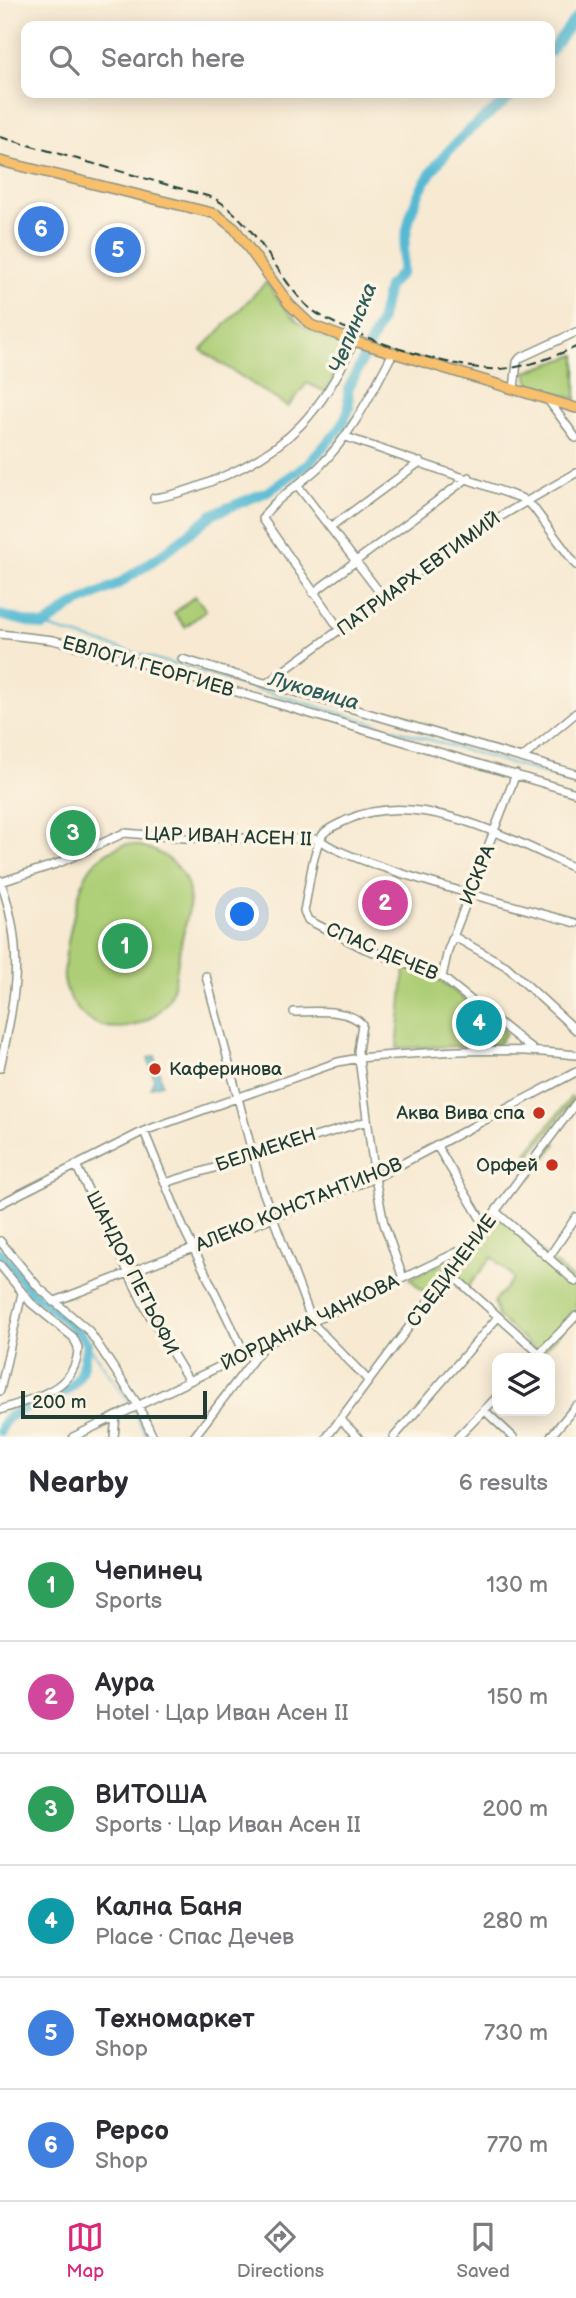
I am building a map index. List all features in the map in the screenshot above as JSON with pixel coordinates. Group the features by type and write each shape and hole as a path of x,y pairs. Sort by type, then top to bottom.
{"main road":[{"path":"0,162 216,214 234,229 300,316 325,331 576,408"}],"street":[{"path":"514,389 517,362 520,358 576,332"},
{"path":"155,498 175,495 225,475 266,455 287,440 327,395 358,342"},
{"path":"341,631 265,524 268,509 298,486 346,437 393,353"},
{"path":"548,400 576,438"},
{"path":"346,437 507,490 528,502 576,565"},
{"path":"330,528 420,462"},
{"name":"ПАТРИАРХ ЕВТИМИЙ","path":"267,683 490,520 528,502 576,473"},
{"path":"313,593 469,477"},
{"path":"298,486 383,598"},
{"name":"ЕВЛОГИ ГЕОРГИЕВ","path":"0,634 53,640 95,650 576,793"},
{"name":"ЕВЛОГИ ГЕОРГИЕВ","path":"183,659 576,774"},
{"path":"522,758 576,713"},
{"name":"ИСКРА","path":"442,977 453,936 516,774"},
{"path":"320,839 332,827 362,813 394,809 462,820 576,869"},
{"name":"ЦАР ИВАН АСЕН II","path":"0,881 59,863 124,833 184,838 320,839 333,849 576,923"},
{"name":"СПАС ДЕЧЕВ","path":"320,839 304,911 308,920 363,948 442,977 532,1049"},
{"path":"0,881 13,921 18,953 0,1068"},
{"path":"453,936 506,966 576,1030"},
{"path":"206,976 252,1154 272,1217 313,1321 369,1381"},
{"path":"294,1012 334,1013 360,1021 362,1028 359,1058 375,1178 384,1224 403,1278"},
{"path":"0,1204 144,1131 359,1058 532,1049 576,1055"},
{"name":"АЛЕКО КОНСТАНТИНОВ","path":"53,1302 375,1178 576,1072"},
{"name":"СЪЕДИНЕНИЕ","path":"327,1437 576,1103"},
{"name":"БЕЛМЕКЕН","path":"165,1183 252,1154 367,1121"},
{"path":"144,1131 193,1248 246,1354"},
{"path":"437,1146 485,1226"},
{"name":"ШАНДОР ПЕТЬОФИ","path":"76,1165 154,1323 189,1381"},
{"path":"496,1212 576,1282"},
{"path":"549,1257 576,1217"},
{"path":"0,1241 53,1302 89,1331 133,1408 153,1437"},
{"name":"ЙОРДАНКА ЧАНКОВА","path":"73,1437 472,1245"},
{"path":"0,1265 22,1293 73,1337 78,1353 69,1376 62,1385 0,1410"},
{"path":"451,1274 535,1353"},
{"path":"0,1391 22,1293"},
{"path":"541,1353 576,1316"},
{"path":"394,1437 498,1317"},
{"path":"194,1437 264,1345"},
{"path":"458,1437 492,1402"},
{"path":"550,1437 576,1406"},
{"path":"484,1410 513,1437"},
{"path":"114,1437 116,1416"},
{"path":"340,1419 358,1437"}],"green space":[{"path":"266,282 284,307 300,323 318,334 348,346 326,392 307,383 288,407 201,350"},
{"path":"576,355 576,399 530,384 526,372"},
{"path":"195,596 206,610 185,627 174,613"},
{"path":"127,844 152,850 173,862 186,882 189,908 170,996 152,1017 128,1027 115,1028 102,1026 80,1012 67,993 64,970 71,926 86,875 103,855"},
{"path":"405,968 440,980 473,1006 461,1023 484,1040 497,1024 506,1033 498,1045 397,1048"},
{"path":"571,1097 574,1099 530,1155 527,1153"},
{"path":"553,1141 556,1144 530,1179 527,1177"},
{"path":"496,1212 576,1282 576,1316 539,1353 498,1317 494,1302 514,1278 492,1257 467,1288 451,1274"},
{"path":"453,1258 426,1294 410,1279"}],"water":[{"path":"72,822 82,824 85,838 63,847 58,835 70,830"},
{"name":"Каферинова","path":"155,1056 162,1084 151,1087 154,1079 148,1058"}],"waterway":[{"name":"Чепинска","path":"555,45 576,17"},
{"name":"Чепинска","path":"0,615 44,626 70,607 120,583 163,554 213,514 269,491 308,464 341,427 349,409 348,390 380,323 388,287 402,272 407,228 420,191 429,175 456,143 508,98"},
{"name":"Луковица","path":"44,626 576,783"},
{"path":"0,1252 31,1291 75,1328 87,1343 82,1368 76,1381 58,1395 12,1414 0,1431"},
{"path":"87,1343 131,1405"},
{"path":"134,1410 147,1437"}],"railway":[{"path":"0,137 214,198 241,220 304,303 340,326 397,348 456,364 500,369 548,358 576,347"}],"place":[{"name":"Pepco","path":"41,229"},
{"name":"Техномаркет","path":"118,250"},
{"name":"ВИТОША","path":"73,833"},
{"name":"Аура","path":"385,903"},
{"name":"Чепинец","path":"125,946"},
{"name":"Кална Баня","path":"479,1023"},
{"name":"Каферинова","path":"155,1069"},
{"name":"Аква Вива спа","path":"539,1113"},
{"name":"Орфей","path":"552,1165"}]}
